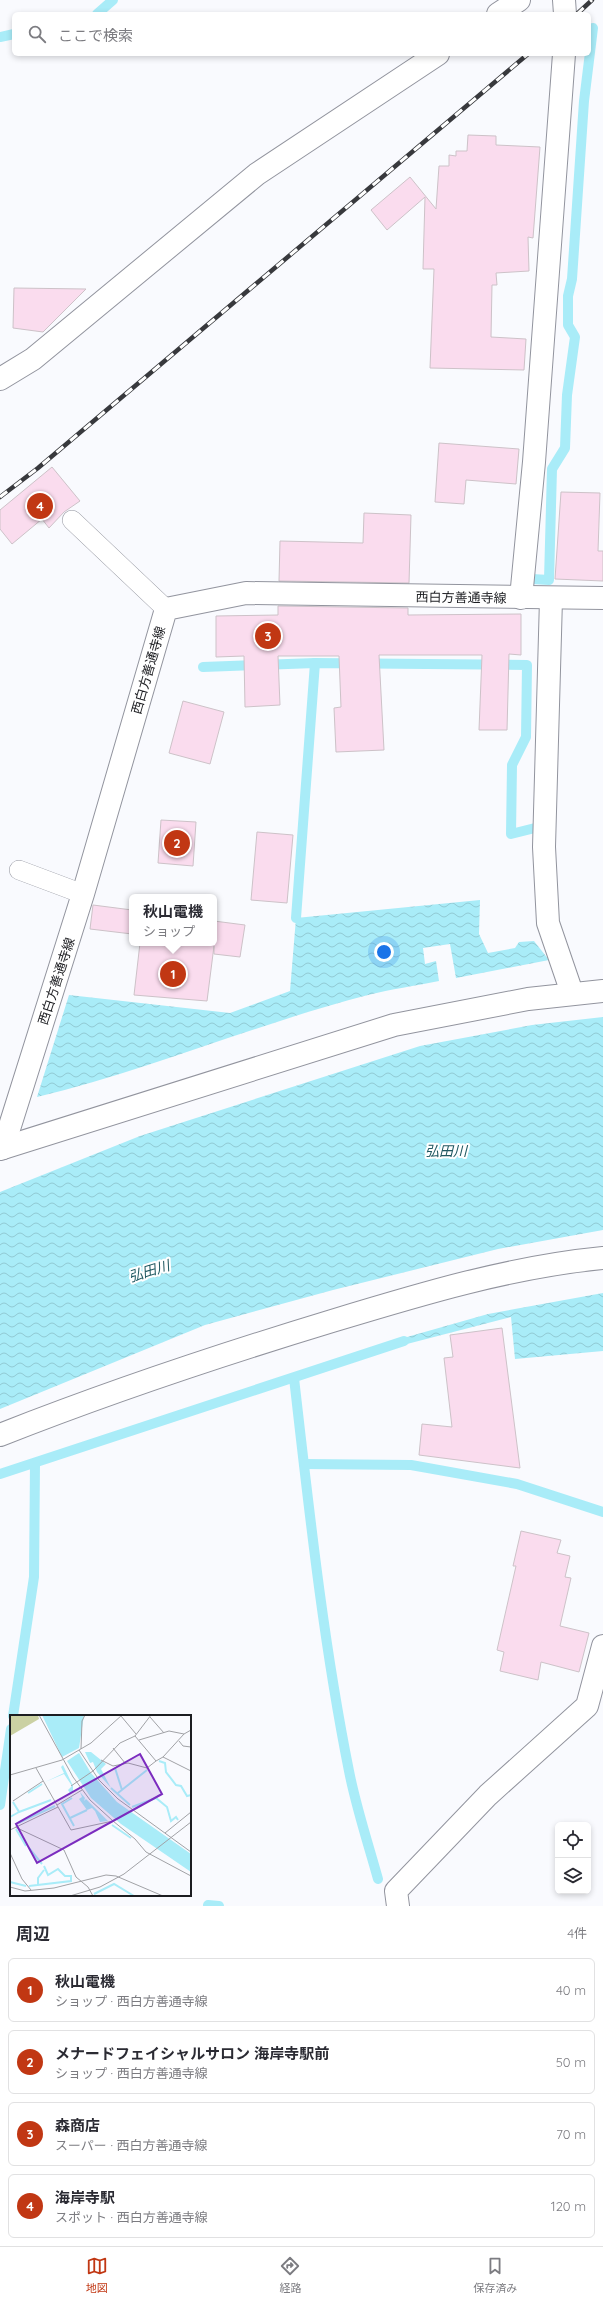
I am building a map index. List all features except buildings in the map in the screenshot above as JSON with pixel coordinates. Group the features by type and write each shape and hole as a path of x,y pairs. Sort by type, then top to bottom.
{"street":[{"path":"501,12 519,0"},
{"path":"564,0 565,12"},
{"path":"0,379 33,359 257,174 435,56"},
{"path":"521,598 534,462 564,56"},
{"name":"西白方善通寺線","path":"1,1148 83,894 166,609 246,593 551,599 603,598"},
{"path":"551,599 544,847 548,923 572,993"},
{"path":"1,1148 394,1025 467,1009 572,993 603,991"},
{"path":"0,1435 222,1354 425,1293 488,1277 574,1261 603,1258"},
{"path":"398,1906 396,1891 488,1795 587,1706 601,1658"}],"lane":[{"path":"72,520 166,609"},
{"path":"19,870 83,894"}],"water":[{"path":"480,900 479,934 488,953 515,948 519,942 534,941 549,960 456,978 450,944 423,948 425,964 436,961 439,981 377,993 326,1007 285,1019 120,1074 37,1097 69,995 230,1013 290,991 296,918"},
{"name":"弘田川","path":"603,1017 603,1230 498,1249 333,1290 205,1325 0,1409 0,1192 140,1136 420,1046 532,1025"},
{"path":"603,1293 603,1351 515,1359 511,1317 407,1344 404,1341 407,1337 488,1314"}],"waterway":[{"path":"99,12 113,0"},
{"path":"591,44 593,28"},
{"path":"0,37 12,34"},
{"path":"532,579 549,580 552,469 565,448 567,395 575,337 568,325 568,296 572,279 584,101 590,56"},
{"path":"203,667 315,663 527,665 526,737 512,765 511,834 535,828"},
{"path":"296,918 315,663"},
{"path":"0,1474 404,1341"},
{"path":"294,1378 317,1575 340,1722 352,1784 378,1879"},
{"path":"13,1715 34,1577 35,1463"},
{"path":"304,1464 411,1465 517,1484 603,1512"},
{"path":"0,1805 10,1736"},
{"path":"208,1905 219,1906"}],"railway":[{"path":"579,12 592,0"},
{"path":"0,497 38,468 526,56"}],"place":[{"name":"海岸寺駅","path":"40,506"},
{"name":"森商店","path":"268,636"},
{"name":"メナードフェイシャルサロン 海岸寺駅前","path":"177,843"},
{"name":"秋山電機","path":"173,974"}]}
